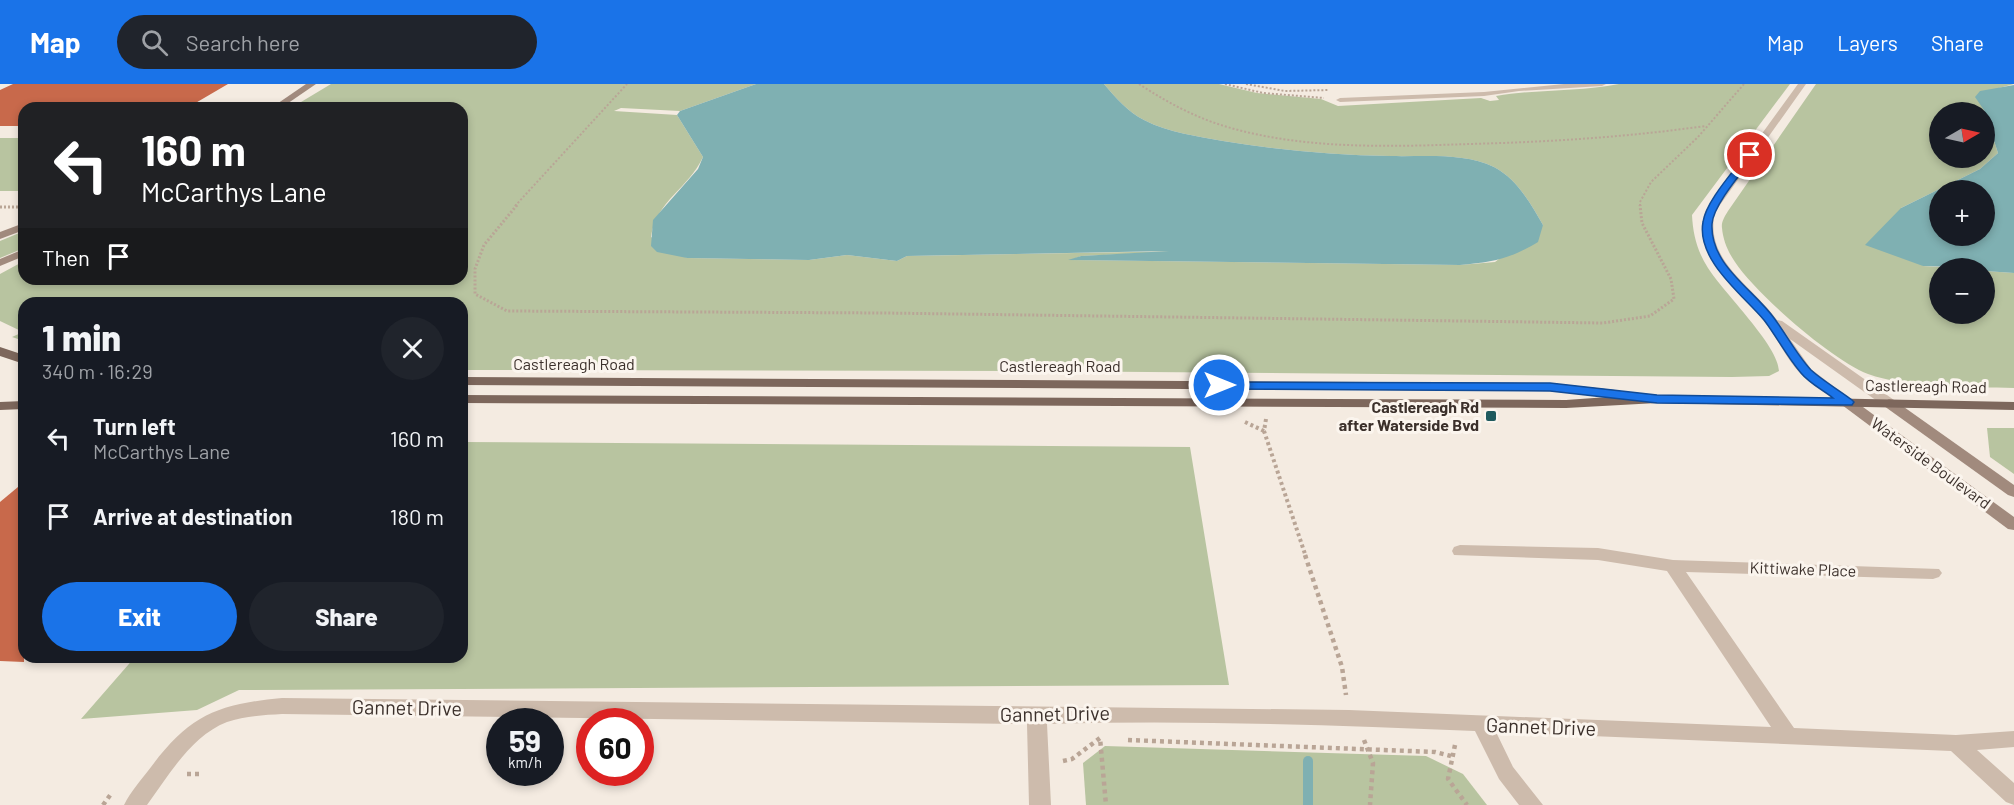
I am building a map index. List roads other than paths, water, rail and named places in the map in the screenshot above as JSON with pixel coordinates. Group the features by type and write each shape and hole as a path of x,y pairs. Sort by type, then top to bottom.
{"main road":[{"path":"0,351 18,358"},
{"name":"Castlereagh Road","path":"468,381 1550,387 1657,399"},
{"name":"Castlereagh Road","path":"468,399 1566,404 1657,399 2014,405"},
{"path":"0,406 18,405"}],"street":[{"path":"284,102 312,84"},
{"path":"1802,84 1724,190 1710,212 1707,225 1710,242 1718,262 1768,317 1806,372 1847,402"},
{"path":"0,236 18,228"},
{"path":"0,263 18,255"},
{"path":"1768,317 1889,403"},
{"name":"Waterside Boulevard","path":"1847,402 2014,525"},
{"name":"Waterside Boulevard","path":"1889,403 2014,492"},
{"name":"Kittiwake Place","path":"1460,550 1598,554 1673,566 1933,573"},
{"path":"1673,566 1788,736"},
{"name":"Gannet Drive","path":"135,805 178,749 210,722 248,709 282,706 1349,718 1956,743 2014,739"},
{"path":"1037,716 1040,805"},
{"path":"1471,724 1532,805"},
{"path":"1956,743 2014,796"}],"lane":[{"path":"1340,100 1485,94 1519,89 1602,84"}],"water":[{"path":"756,84 1104,84 1122,104 1138,117 1163,128 1193,136 1307,152 1443,156 1482,162 1510,178 1543,225 1538,242 1519,252 1492,261 1460,265 1068,260 1081,256 1169,251 907,256 897,261 847,255 809,260 687,258 657,252 651,246 653,220 698,169 703,157 677,115 680,111"},
{"path":"2014,85 2014,273 1995,272 1995,258 1929,258 1929,266 1923,266 1865,245 1901,208 1929,194 1929,246 1995,246 1995,180 1958,180 1981,168 1995,168 1995,156 1998,153 1995,144 1995,102 1978,102 1975,97 1980,91"}],"waterway":[{"path":"1308,761 1308,805"}],"place":[{"name":"Castlereagh Rd after Waterside Bvd","path":"1491,416"}]}
